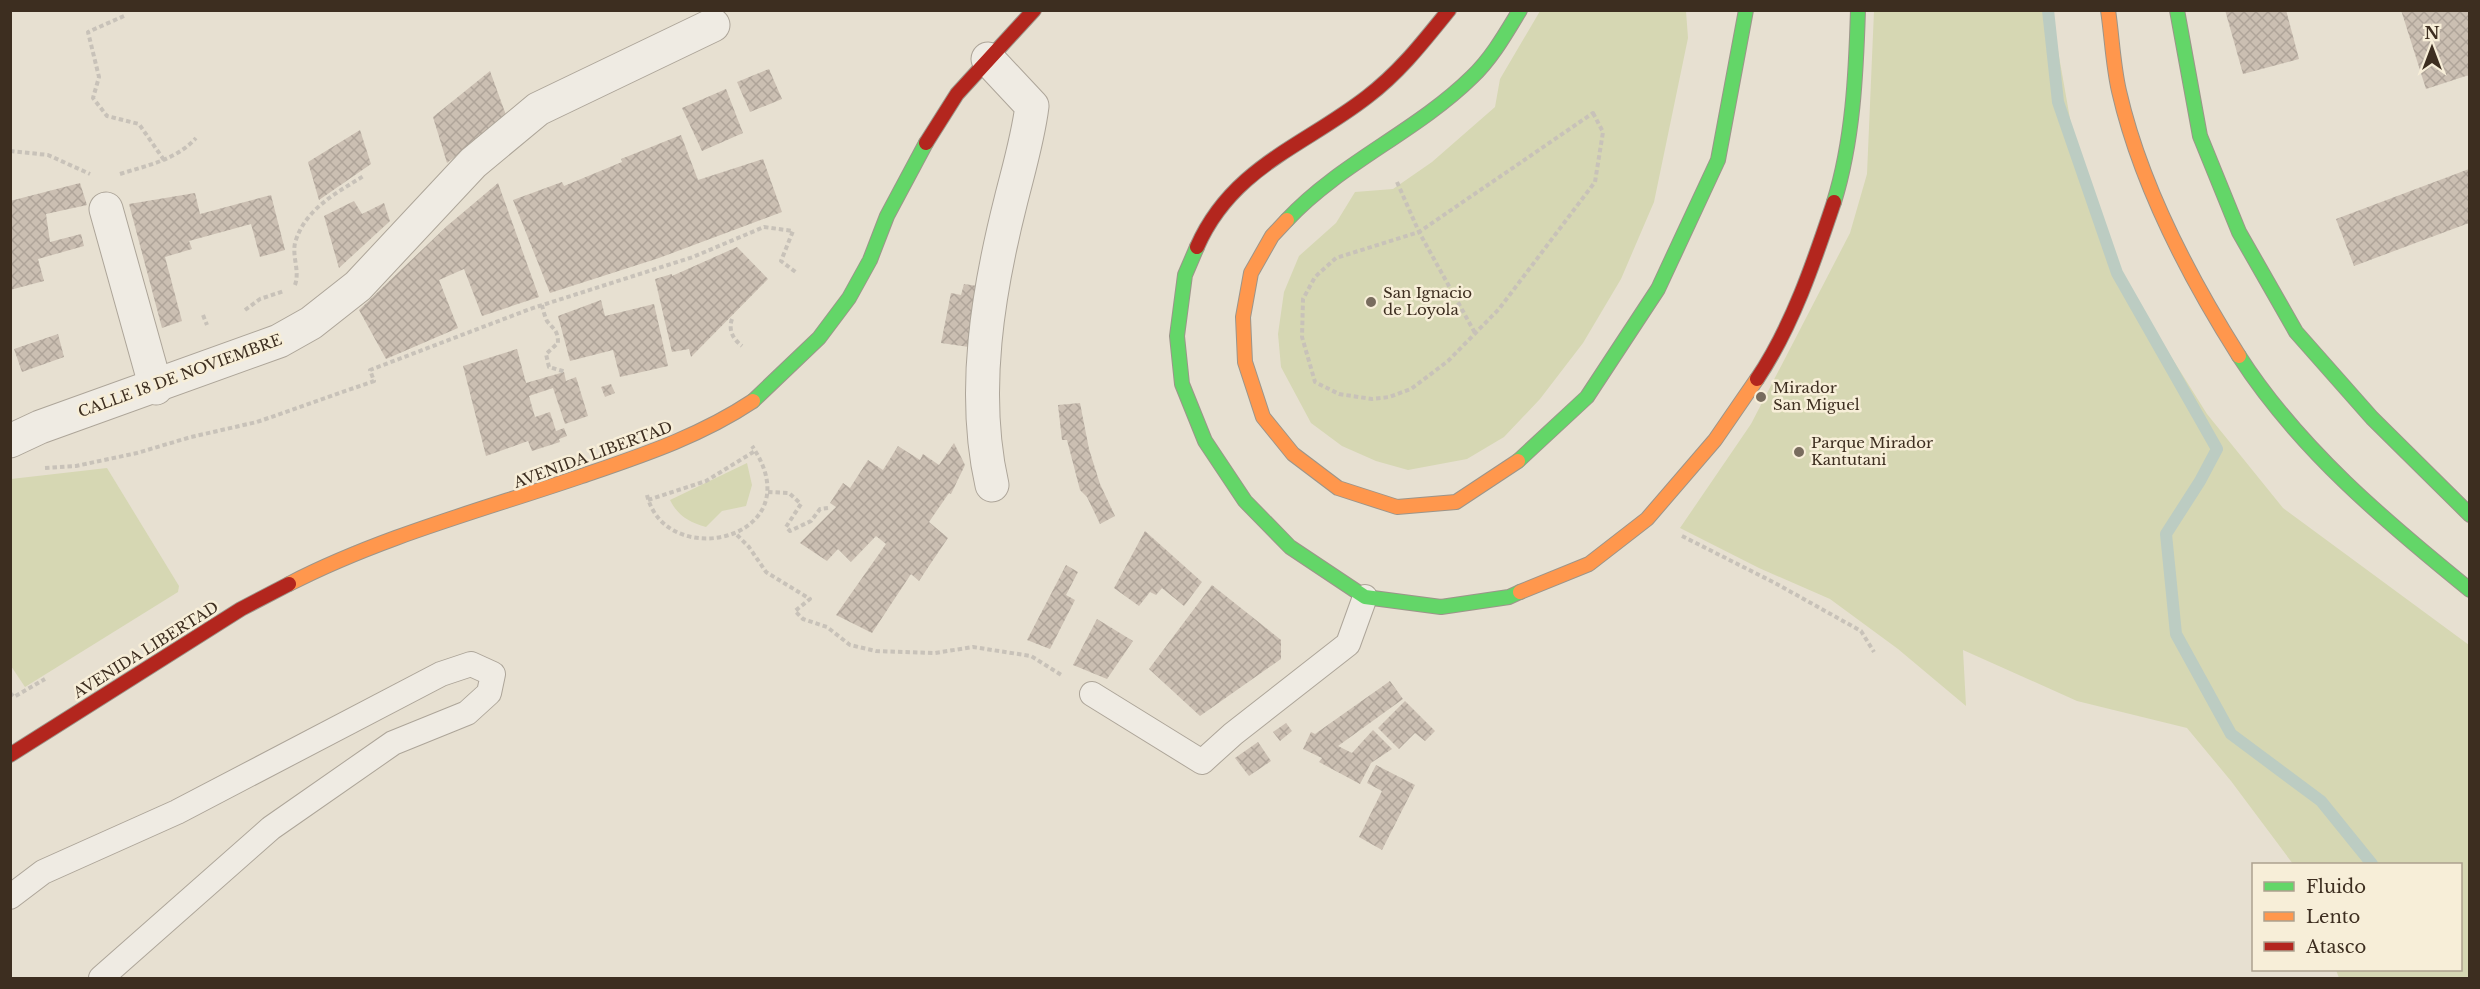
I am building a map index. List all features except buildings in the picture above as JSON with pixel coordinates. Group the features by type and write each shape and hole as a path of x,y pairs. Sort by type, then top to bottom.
{"main road":[{"name":"AVENIDA LIBERTAD","path":"10,755 240,609 305,576 375,546 668,447 732,415 761,395 819,338 849,298 870,260 887,216 933,130 957,94 1034,10"},
{"path":"1449,10 1402,67 1366,98 1296,142 1247,177 1206,227 1185,275 1177,336 1182,384 1205,441 1245,501 1290,547 1365,597 1441,607 1509,597 1589,564 1647,519 1715,440 1769,361 1815,259 1843,173 1856,68 1858,10"},
{"path":"1520,10 1500,43 1472,77 1419,120 1307,198 1272,237 1251,273 1243,317 1245,362 1263,417 1293,454 1338,488 1397,507 1456,502 1517,462 1587,397 1658,289 1718,160 1746,10"},
{"path":"2108,10 2119,92 2145,173 2203,299 2260,388 2334,472 2400,533 2469,590"},
{"path":"2177,10 2200,136 2239,232 2296,332 2372,418 2469,515"}],"street":[{"name":"CALLE 18 DE NOVIEMBRE","path":"10,441 40,427 156,388 279,341 311,322 358,286 473,163 538,110 713,25"},
{"path":"987,59 1032,106 1026,147 1011,201 994,286 985,352 982,432 992,485"},
{"path":"101,194 156,388"}],"lane":[{"path":"1092,694 1202,762 1233,734 1348,644 1365,597"},
{"path":"10,897 43,872 177,812 441,674 471,664 493,674 489,693 467,713 393,743 271,828 101,978"}],"path":[{"path":"124,16 88,32 99,77 93,98 107,116 139,124 164,160"},
{"path":"1593,113 1603,132 1595,182 1499,309 1448,361 1411,389 1389,398 1372,399 1339,394 1316,382 1302,337 1303,299 1316,277 1336,258 1419,232 1593,113"},
{"path":"10,151 58,158 95,177 101,194 186,149 196,138"},
{"path":"1374,150 1388,163 1419,232 1475,333"},
{"path":"279,341 273,332 240,314 260,299 293,288 298,276 295,245 308,216 320,204 365,175"},
{"path":"43,469 76,466 137,453 191,437 257,422 374,381 370,370 542,305 693,257 764,227 793,231 781,261 797,273"},
{"path":"542,305 547,320 554,326 558,336 558,343 546,354 549,367 566,372"},
{"path":"732,319 730,324 733,337 742,346"},
{"path":"635,459 648,500 664,523 682,533 707,540 736,535 757,517 767,492 765,467 732,415"},
{"path":"648,500 706,481 755,451"},
{"path":"767,492 789,493 801,504 786,527 790,531 811,521 820,509 828,508"},
{"path":"1647,519 1775,583 1861,631 1874,652"},
{"path":"736,535 749,547 766,572 810,599 795,611 803,619 827,627 850,645 876,651 935,654 973,647 1031,656 1092,694"},
{"path":"10,693 14,697 20,696 45,679"}],"green space":[{"path":"1540,11 1686,11 1688,38 1654,202 1621,279 1583,343 1540,399 1504,437 1467,459 1408,470 1376,461 1342,446 1311,423 1281,367 1278,334 1284,292 1299,256 1336,223 1355,192 1393,189 1432,162 1495,107 1500,79"},
{"path":"1874,11 2051,11 2078,164 2111,261 2207,414 2283,508 2469,645 2469,978 2339,978 2336,971 2462,971 2462,863 2292,863 2231,781 2187,728 2077,701 1963,650 1966,706 1898,649 1830,599 1759,568 1680,528 1751,424 1850,233 1867,174"},
{"path":"747,463 752,485 746,506 722,511 706,527 685,518 670,500"},
{"path":"107,468 179,586 178,592 25,687 11,666 11,479"}],"waterway":[{"path":"2048,10 2058,102 2117,273 2217,449 2200,481 2166,534 2176,634 2231,734 2321,801 2371,863"}],"traffic: fast":[{"path":"1287,220 1330,181 1450,97 1479,70 1492,54 1520,10"},
{"path":"1518,461 1587,397 1658,289 1718,160 1746,10"},
{"path":"1834,202 1849,131 1855,83 1858,10"},
{"path":"2177,10 2200,136 2239,232 2296,332 2372,418 2470,515"},
{"path":"753,401 819,338 849,298 870,260 887,216 926,143"},
{"path":"1197,247 1185,275 1177,336 1182,384 1205,441 1245,501 1290,547 1365,597 1441,607 1509,597 1520,592"},
{"path":"2239,356 2288,422 2316,453 2375,510 2470,590"}],"traffic: slow":[{"path":"2108,10 2119,91 2140,160 2153,194 2185,262 2239,356"},
{"path":"1287,220 1272,236 1251,273 1243,317 1245,362 1263,417 1293,454 1338,488 1397,507 1456,502 1518,461"},
{"path":"1520,592 1589,564 1647,519 1715,440 1757,379"},
{"path":"289,584 395,538 669,445 712,425 753,401"}],"traffic: jam":[{"path":"926,143 957,94 1034,10"},
{"path":"1197,247 1212,220 1229,197 1250,177 1379,87 1411,56 1449,10"},
{"path":"1757,379 1770,359 1791,316 1810,271 1834,202"},
{"path":"10,755 241,609 289,584"}],"place":[{"name":"San Ignacio de Loyola","path":"1371,302"},
{"name":"Mirador San Miguel","path":"1761,397"},
{"name":"Parque Mirador Kantutani","path":"1799,452"}]}
